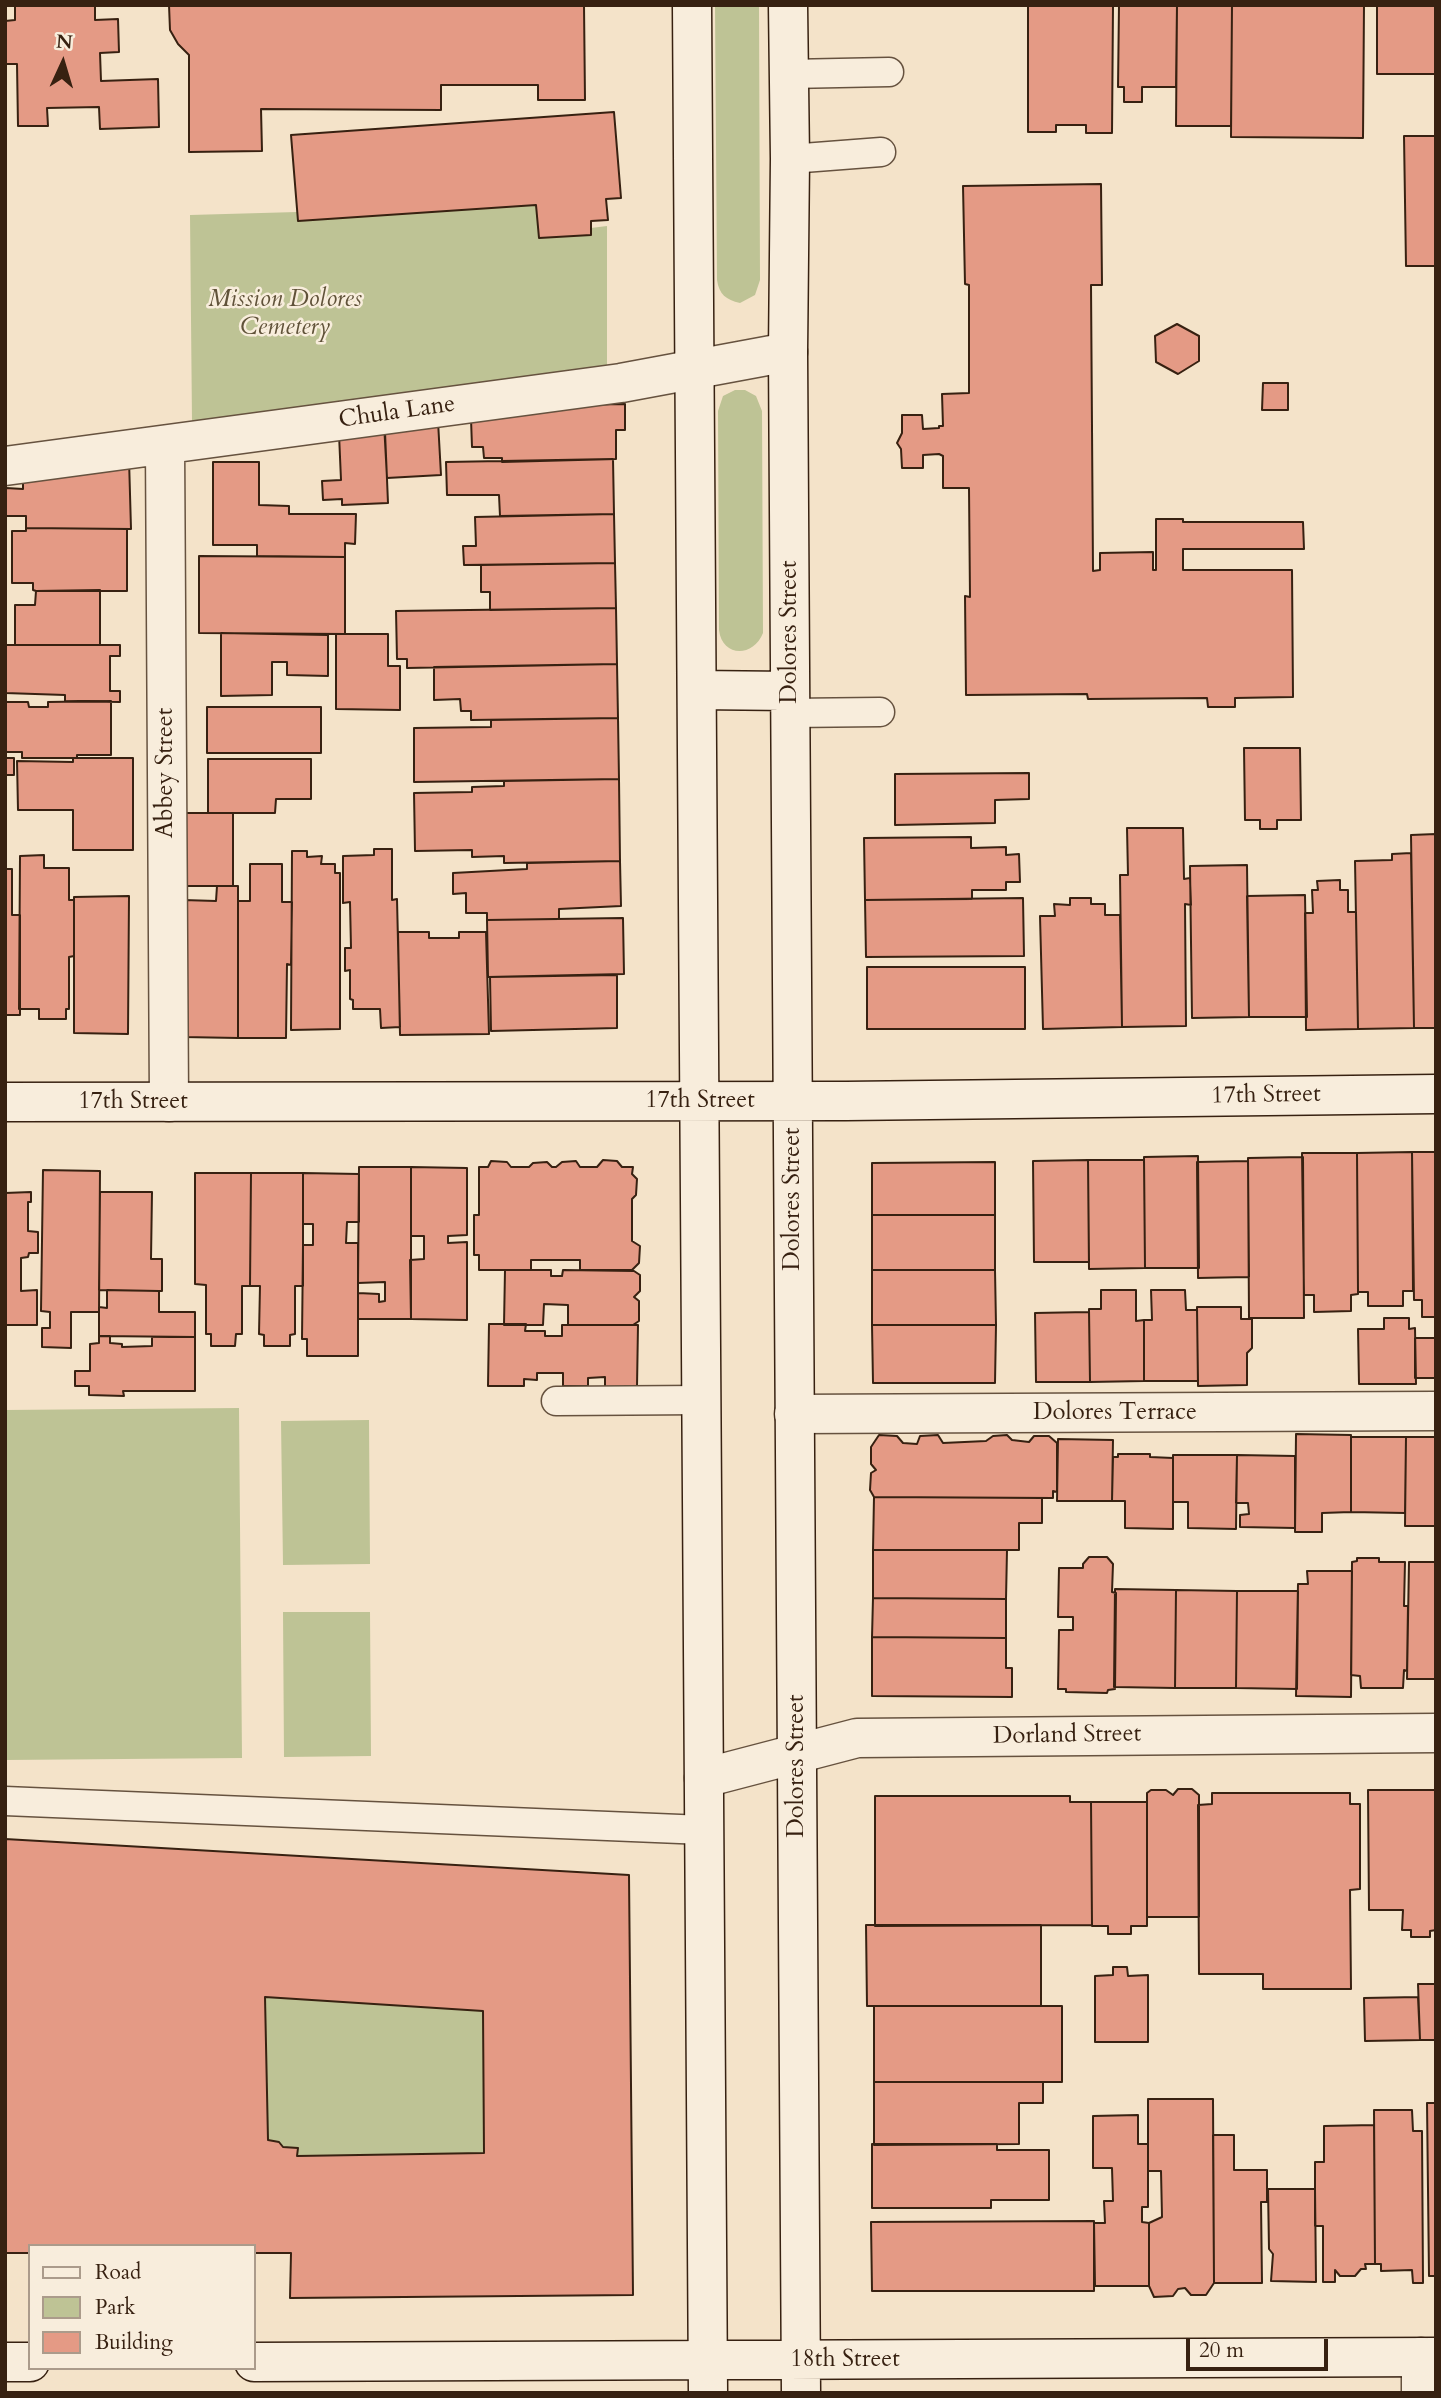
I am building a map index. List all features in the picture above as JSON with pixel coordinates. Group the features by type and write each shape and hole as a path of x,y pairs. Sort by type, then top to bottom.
{"street":[{"path":"692,5 707,2377"},
{"name":"Dolores Street","path":"788,5 801,2377"},
{"name":"Chula Lane","path":"5,466 621,383 788,352"},
{"name":"Abbey Street","path":"164,445 169,1102"},
{"path":"697,690 790,702"},
{"name":"17th Street","path":"5,1102 792,1101 1436,1094"},
{"name":"Dolores Terrace","path":"794,1414 1436,1411"},
{"name":"Dorland Street","path":"704,1778 857,1738 1436,1733"},
{"path":"5,2362 28,2362"},
{"name":"18th Street","path":"256,2362 707,2377 1426,2369"}],"lane":[{"path":"789,74 889,72"},
{"path":"790,159 881,152"},
{"path":"790,702 880,712"},
{"path":"556,1401 702,1400"},
{"path":"5,1801 704,1830"}],"green space":[{"path":"715,5 759,5 760,280 755,295 740,303 724,296 717,280"},
{"name":"Mission Dolores Cemetery","path":"536,205 539,238 591,235 591,228 607,226 607,366 192,422 190,215 297,212 298,221"},
{"path":"735,390 745,390 756,396 762,411 763,633 752,647 738,651 726,645 719,630 718,411 723,396"},
{"path":"239,1408 242,1758 5,1760 5,1410"},
{"path":"369,1420 370,1564 283,1565 281,1421"},
{"path":"283,1612 370,1612 371,1756 284,1757"},
{"path":"265,1997 483,2011 484,2153 297,2156 297,2148 283,2147 279,2142 268,2140"}],"building":[{"path":"15,5 95,5 95,20 118,19 119,52 100,53 101,81 158,79 159,127 100,129 99,107 47,108 48,126 18,126 17,64 5,64 5,21 15,20"},
{"path":"169,5 584,5 585,100 538,100 538,85 441,85 441,110 261,109 262,151 189,152 189,55 178,44 170,30"},
{"path":"1028,5 1113,5 1112,133 1086,133 1086,125 1056,125 1056,132 1028,132"},
{"path":"1119,5 1177,5 1176,87 1142,87 1142,102 1124,102 1124,87 1118,87"},
{"path":"1177,5 1232,5 1231,126 1176,126"},
{"path":"1232,5 1364,5 1363,138 1231,137"},
{"path":"1377,5 1436,5 1436,74 1377,74"},
{"path":"614,112 621,198 606,199 608,220 591,221 591,235 539,238 536,205 298,221 291,135"},
{"path":"1404,136 1436,136 1436,266 1406,266"},
{"path":"1101,184 1102,285 1091,285 1093,571 1100,570 1100,553 1153,552 1153,570 1156,570 1156,519 1183,519 1183,522 1303,522 1304,549 1183,549 1183,570 1292,570 1293,697 1235,698 1235,707 1208,707 1207,698 1088,699 1087,694 966,695 965,596 970,597 969,488 943,488 943,456 939,454 923,455 923,468 902,468 901,449 897,443 902,433 902,415 922,415 923,429 939,428 943,426 942,394 969,393 969,285 965,284 963,186"},
{"path":"1177,324 1199,336 1199,361 1178,374 1156,362 1155,336"},
{"path":"1263,383 1288,383 1288,410 1262,410"},
{"path":"625,404 625,430 616,430 616,459 502,462 502,458 484,458 483,447 472,447 471,419 499,406"},
{"path":"438,421 441,475 387,478 384,423"},
{"path":"385,432 388,503 342,505 342,499 323,500 322,481 341,480 339,434"},
{"path":"129,459 131,529 26,528 26,516 6,516 6,488 23,489 23,472"},
{"path":"613,459 614,514 500,516 499,495 447,495 446,462"},
{"path":"213,462 259,462 259,505 289,506 289,514 356,514 355,544 345,543 345,557 257,556 257,545 213,545"},
{"path":"614,514 615,563 464,565 463,546 476,546 475,517"},
{"path":"26,528 127,529 127,591 36,591 33,590 33,583 12,583 12,531 26,531"},
{"path":"199,556 345,557 345,634 199,633"},
{"path":"615,563 616,608 490,610 490,592 481,592 481,565"},
{"path":"100,590 100,645 15,645 15,605 35,605 36,591"},
{"path":"616,608 617,664 407,668 407,659 397,659 396,611"},
{"path":"221,633 328,635 328,676 287,675 287,662 272,662 272,695 221,696"},
{"path":"336,634 388,634 388,666 400,666 400,710 336,709"},
{"path":"5,645 120,645 120,656 110,656 110,691 120,691 120,702 65,701 65,695 5,693"},
{"path":"617,664 618,718 471,720 471,711 461,711 460,699 434,700 434,667"},
{"path":"111,701 111,755 22,758 22,752 5,752 5,702 28,702 29,707 48,707 48,702"},
{"path":"207,707 321,707 321,753 207,753"},
{"path":"618,718 619,779 414,782 414,728 491,727 491,720"},
{"path":"1244,748 1300,748 1301,820 1277,820 1277,829 1260,829 1260,820 1245,820"},
{"path":"5,758 14,758 14,775 5,775"},
{"path":"73,758 133,758 133,850 73,850 73,810 18,810 17,761 73,762"},
{"path":"208,759 311,759 311,799 276,799 275,813 208,813"},
{"path":"1029,773 1029,799 995,800 995,823 895,825 895,774"},
{"path":"619,779 620,861 504,863 504,856 472,857 472,850 415,851 414,793 472,792 472,787 504,786 504,781"},
{"path":"183,813 233,813 233,886 183,886"},
{"path":"1127,828 1183,828 1184,879 1190,878 1191,905 1185,904 1186,1026 1122,1027 1120,875 1128,875"},
{"path":"1436,834 1436,1028 1414,1028 1411,835"},
{"path":"971,837 971,848 1006,847 1006,855 1019,854 1020,882 1006,882 1006,890 972,890 972,899 865,900 864,838"},
{"path":"374,849 392,849 392,900 397,899 400,1027 381,1028 380,1009 353,1009 353,1000 350,999 350,970 345,971 345,948 351,948 350,902 343,903 343,856 374,855"},
{"path":"292,851 307,851 307,857 322,856 321,864 335,864 335,873 340,873 340,1029 291,1030"},
{"path":"1411,853 1414,1028 1358,1029 1355,861 1392,860 1392,854"},
{"path":"44,855 44,868 69,868 69,900 74,900 74,956 69,957 69,1009 66,1009 66,1019 39,1019 39,1009 19,1009 20,856"},
{"path":"620,861 621,906 559,909 559,919 487,920 487,913 466,913 466,893 453,894 453,873 527,869 527,863"},
{"path":"250,864 282,864 282,902 292,902 291,965 287,964 286,1038 238,1038 238,901 250,901"},
{"path":"1247,865 1249,1017 1192,1018 1190,866"},
{"path":"5,869 12,869 12,915 20,915 20,1015 5,1015"},
{"path":"1340,880 1340,890 1348,890 1348,912 1356,912 1358,1029 1306,1030 1305,913 1313,913 1312,890 1318,890 1317,881"},
{"path":"217,886 238,886 238,1038 183,1037 183,900 216,901"},
{"path":"1305,895 1307,1017 1249,1017 1247,896"},
{"path":"129,896 128,1034 74,1033 74,897"},
{"path":"1023,898 1024,956 866,957 865,900"},
{"path":"1070,898 1091,898 1091,904 1105,904 1105,915 1120,915 1122,1027 1043,1029 1040,916 1055,916 1054,904 1070,905"},
{"path":"623,918 624,974 488,977 487,920"},
{"path":"398,932 429,932 429,938 459,938 459,932 486,932 489,1034 400,1035"},
{"path":"867,967 1025,967 1025,1029 867,1029"},
{"path":"617,975 617,1028 491,1031 490,977"},
{"path":"1412,1152 1436,1152 1436,1317 1422,1317 1422,1300 1414,1300"},
{"path":"1412,1152 1413,1291 1403,1291 1403,1306 1368,1306 1368,1292 1358,1292 1357,1153"},
{"path":"1302,1153 1357,1153 1358,1294 1351,1295 1351,1311 1314,1312 1314,1295 1304,1295"},
{"path":"1198,1156 1199,1268 1145,1268 1144,1157"},
{"path":"1303,1157 1304,1318 1249,1318 1248,1158"},
{"path":"603,1160 617,1161 622,1167 633,1167 632,1174 637,1179 636,1195 632,1199 632,1241 640,1246 639,1263 632,1270 580,1270 580,1260 531,1260 531,1270 479,1270 479,1255 474,1255 474,1215 479,1215 479,1167 488,1167 491,1161 507,1162 511,1167 529,1167 533,1163 547,1162 556,1167 562,1162 576,1161 580,1167 597,1167"},
{"path":"1088,1160 1089,1262 1034,1262 1033,1161"},
{"path":"1088,1160 1144,1160 1145,1268 1089,1269"},
{"path":"1248,1161 1249,1277 1198,1278 1197,1162"},
{"path":"995,1162 995,1215 872,1215 872,1163"},
{"path":"359,1167 411,1167 411,1319 358,1319 358,1293 379,1294 379,1302 385,1301 385,1282 358,1283"},
{"path":"411,1167 467,1168 467,1235 448,1236 448,1243 467,1242 467,1320 411,1319 410,1260 424,1259 424,1236 411,1236"},
{"path":"43,1170 100,1171 99,1312 71,1312 71,1348 42,1347 42,1328 50,1328 50,1312 41,1311"},
{"path":"195,1173 251,1173 250,1286 242,1286 242,1334 236,1334 235,1346 211,1346 211,1334 206,1334 206,1285 195,1284"},
{"path":"251,1173 303,1173 303,1286 295,1286 295,1334 290,1335 290,1346 264,1346 264,1335 259,1334 260,1286 250,1286"},
{"path":"303,1173 359,1174 359,1222 347,1222 346,1243 358,1243 358,1356 307,1356 307,1339 302,1339 303,1245 313,1245 313,1224 303,1224"},
{"path":"31,1192 31,1202 28,1202 28,1231 38,1232 38,1253 29,1253 28,1257 21,1258 21,1291 37,1290 37,1325 5,1325 5,1193"},
{"path":"100,1192 152,1192 151,1259 162,1259 162,1291 99,1290"},
{"path":"872,1215 995,1215 995,1270 872,1270"},
{"path":"505,1270 551,1270 551,1276 562,1276 563,1270 634,1271 640,1275 640,1291 634,1297 639,1301 639,1321 633,1325 568,1325 568,1305 544,1304 543,1325 504,1325"},
{"path":"872,1270 995,1270 996,1325 872,1325"},
{"path":"107,1290 159,1291 159,1312 195,1312 195,1337 99,1336 99,1307 107,1308"},
{"path":"1101,1290 1136,1290 1136,1321 1144,1320 1144,1381 1090,1382 1089,1309 1101,1309"},
{"path":"1151,1290 1185,1290 1186,1310 1197,1310 1198,1381 1144,1381 1144,1320 1152,1320"},
{"path":"1197,1307 1241,1307 1241,1319 1252,1319 1252,1348 1247,1353 1247,1385 1198,1386"},
{"path":"1089,1312 1090,1382 1036,1382 1035,1313"},
{"path":"1384,1318 1409,1318 1409,1329 1415,1328 1416,1384 1359,1384 1358,1329 1384,1329"},
{"path":"489,1324 526,1324 525,1331 545,1331 545,1336 562,1336 562,1325 638,1325 637,1387 605,1387 605,1377 588,1378 588,1386 563,1386 563,1373 537,1373 537,1380 524,1379 524,1386 488,1386"},
{"path":"872,1325 996,1325 995,1383 873,1383"},
{"path":"99,1336 110,1336 110,1343 122,1344 122,1347 152,1346 152,1337 195,1337 195,1391 123,1391 124,1396 89,1395 89,1386 75,1386 75,1371 90,1371 90,1344 99,1343"},
{"path":"1415,1338 1436,1338 1436,1378 1415,1378"},
{"path":"1296,1434 1351,1435 1351,1512 1322,1513 1322,1532 1295,1532"},
{"path":"879,1435 897,1436 903,1443 917,1444 920,1436 938,1435 943,1443 986,1441 993,1436 1007,1435 1012,1440 1029,1442 1034,1436 1049,1436 1057,1443 1057,1492 1053,1491 1053,1498 874,1497 870,1490 871,1473 876,1470 871,1464 871,1447"},
{"path":"1351,1437 1406,1437 1405,1513 1351,1512"},
{"path":"1406,1437 1436,1437 1436,1526 1405,1526"},
{"path":"1058,1439 1113,1440 1112,1501 1057,1501"},
{"path":"1118,1454 1150,1454 1150,1457 1173,1458 1173,1529 1125,1528 1125,1501 1112,1501 1113,1457 1118,1457"},
{"path":"1173,1455 1237,1455 1236,1529 1188,1528 1188,1502 1173,1502"},
{"path":"1237,1455 1295,1456 1295,1528 1240,1527 1240,1515 1249,1514 1248,1503 1236,1503"},
{"path":"874,1497 1042,1498 1042,1523 1019,1523 1019,1550 873,1550"},
{"path":"873,1550 1007,1550 1006,1599 873,1598"},
{"path":"1089,1557 1107,1557 1113,1564 1112,1592 1116,1593 1115,1689 1108,1690 1107,1693 1066,1692 1066,1689 1058,1689 1059,1630 1073,1630 1073,1617 1058,1617 1059,1568 1083,1568"},
{"path":"1357,1558 1379,1558 1379,1562 1405,1562 1404,1606 1408,1606 1407,1671 1404,1670 1403,1688 1361,1688 1360,1676 1351,1675 1352,1562 1357,1561"},
{"path":"1409,1562 1436,1562 1436,1679 1407,1679"},
{"path":"1307,1571 1352,1571 1351,1697 1296,1696 1298,1584 1308,1584"},
{"path":"1115,1589 1176,1590 1175,1688 1114,1687"},
{"path":"1176,1590 1237,1591 1236,1688 1175,1688"},
{"path":"1237,1591 1298,1591 1297,1689 1236,1688"},
{"path":"873,1598 1006,1599 1006,1638 872,1637"},
{"path":"872,1637 1006,1638 1006,1668 1012,1668 1012,1697 872,1696"},
{"path":"1178,1789 1192,1789 1199,1795 1199,1917 1147,1917 1147,1793 1151,1790 1166,1790 1173,1795"},
{"path":"1368,1790 1436,1790 1436,1930 1430,1931 1430,1937 1411,1937 1411,1930 1402,1930 1403,1910 1369,1910"},
{"path":"1212,1793 1350,1793 1350,1804 1360,1804 1360,1889 1350,1890 1351,1989 1263,1989 1263,1974 1199,1974 1198,1805 1212,1804"},
{"path":"875,1796 1070,1796 1070,1802 1091,1802 1092,1925 875,1926"},
{"path":"1091,1802 1147,1802 1147,1926 1131,1926 1131,1934 1108,1934 1108,1926 1092,1926"},
{"path":"5,1839 629,1875 633,2295 290,2298 291,2253 256,2253 256,2244 28,2244 28,2253 5,2253","holes":["265,1997 483,2011 484,2153 297,2156 298,2148 283,2147 279,2142 268,2140"]},
{"path":"866,1925 1041,1925 1041,2006 867,2006"},
{"path":"1113,1967 1127,1967 1128,1976 1148,1975 1148,2042 1095,2042 1095,1976 1113,1975"},
{"path":"1418,1984 1436,1984 1436,2040 1420,2040"},
{"path":"1418,1997 1420,2040 1365,2041 1364,1998"},
{"path":"874,2006 1062,2006 1062,2082 874,2082"},
{"path":"874,2082 1043,2082 1043,2103 1019,2103 1019,2144 874,2145"},
{"path":"1148,2099 1213,2099 1214,2283 1206,2295 1191,2295 1185,2288 1178,2289 1173,2296 1154,2297 1149,2286 1149,2223 1162,2217 1161,2171 1148,2171"},
{"path":"1427,2103 1436,2103 1436,2276 1429,2276"},
{"path":"1374,2110 1412,2110 1413,2131 1422,2131 1423,2283 1413,2283 1412,2270 1381,2271 1381,2264 1375,2264"},
{"path":"1138,2115 1138,2144 1148,2144 1148,2207 1142,2207 1142,2222 1149,2223 1149,2286 1095,2286 1094,2223 1105,2223 1104,2201 1113,2201 1112,2168 1093,2168 1093,2116"},
{"path":"1374,2125 1375,2264 1365,2264 1366,2269 1361,2269 1355,2276 1340,2276 1335,2270 1335,2282 1323,2282 1323,2226 1315,2226 1315,2162 1324,2162 1324,2126"},
{"path":"1213,2135 1234,2135 1234,2170 1267,2170 1267,2202 1261,2202 1262,2283 1214,2283"},
{"path":"872,2144 997,2144 997,2150 1049,2150 1049,2200 991,2200 991,2208 872,2208"},
{"path":"1268,2189 1315,2189 1316,2282 1271,2281 1273,2254 1269,2249"},
{"path":"1094,2221 1094,2291 872,2291 871,2222"}]}
